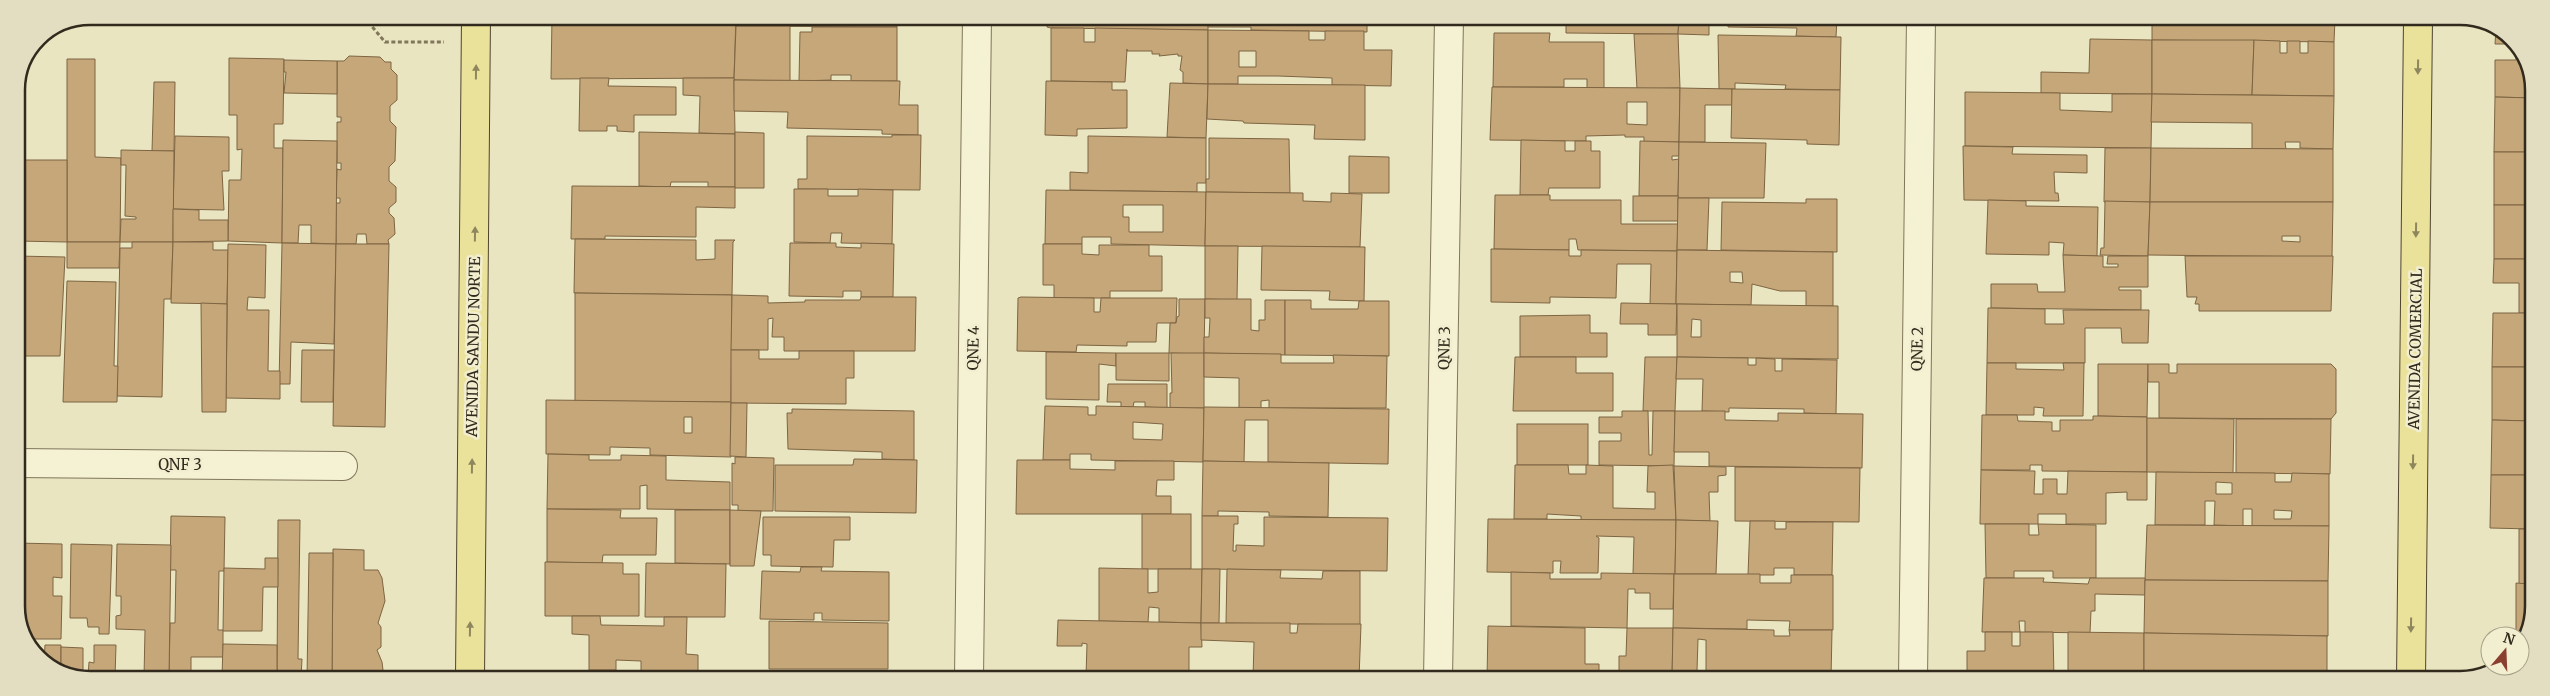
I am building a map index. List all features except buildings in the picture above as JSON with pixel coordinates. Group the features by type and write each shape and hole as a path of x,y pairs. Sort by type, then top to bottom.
{"main road":[{"name":"AVENIDA COMERCIAL","path":"2411,671 2418,25"},
{"name":"AVENIDA SANDU NORTE","path":"470,671 477,29"}],"street":[{"name":"QNE 4","path":"969,671 977,25"},
{"name":"QNE 3","path":"1438,671 1449,25"},
{"name":"QNE 2","path":"1913,671 1921,25"},
{"name":"QNF 3","path":"25,463 343,466"}],"path":[{"path":"371,25 385,42 477,29"}]}
